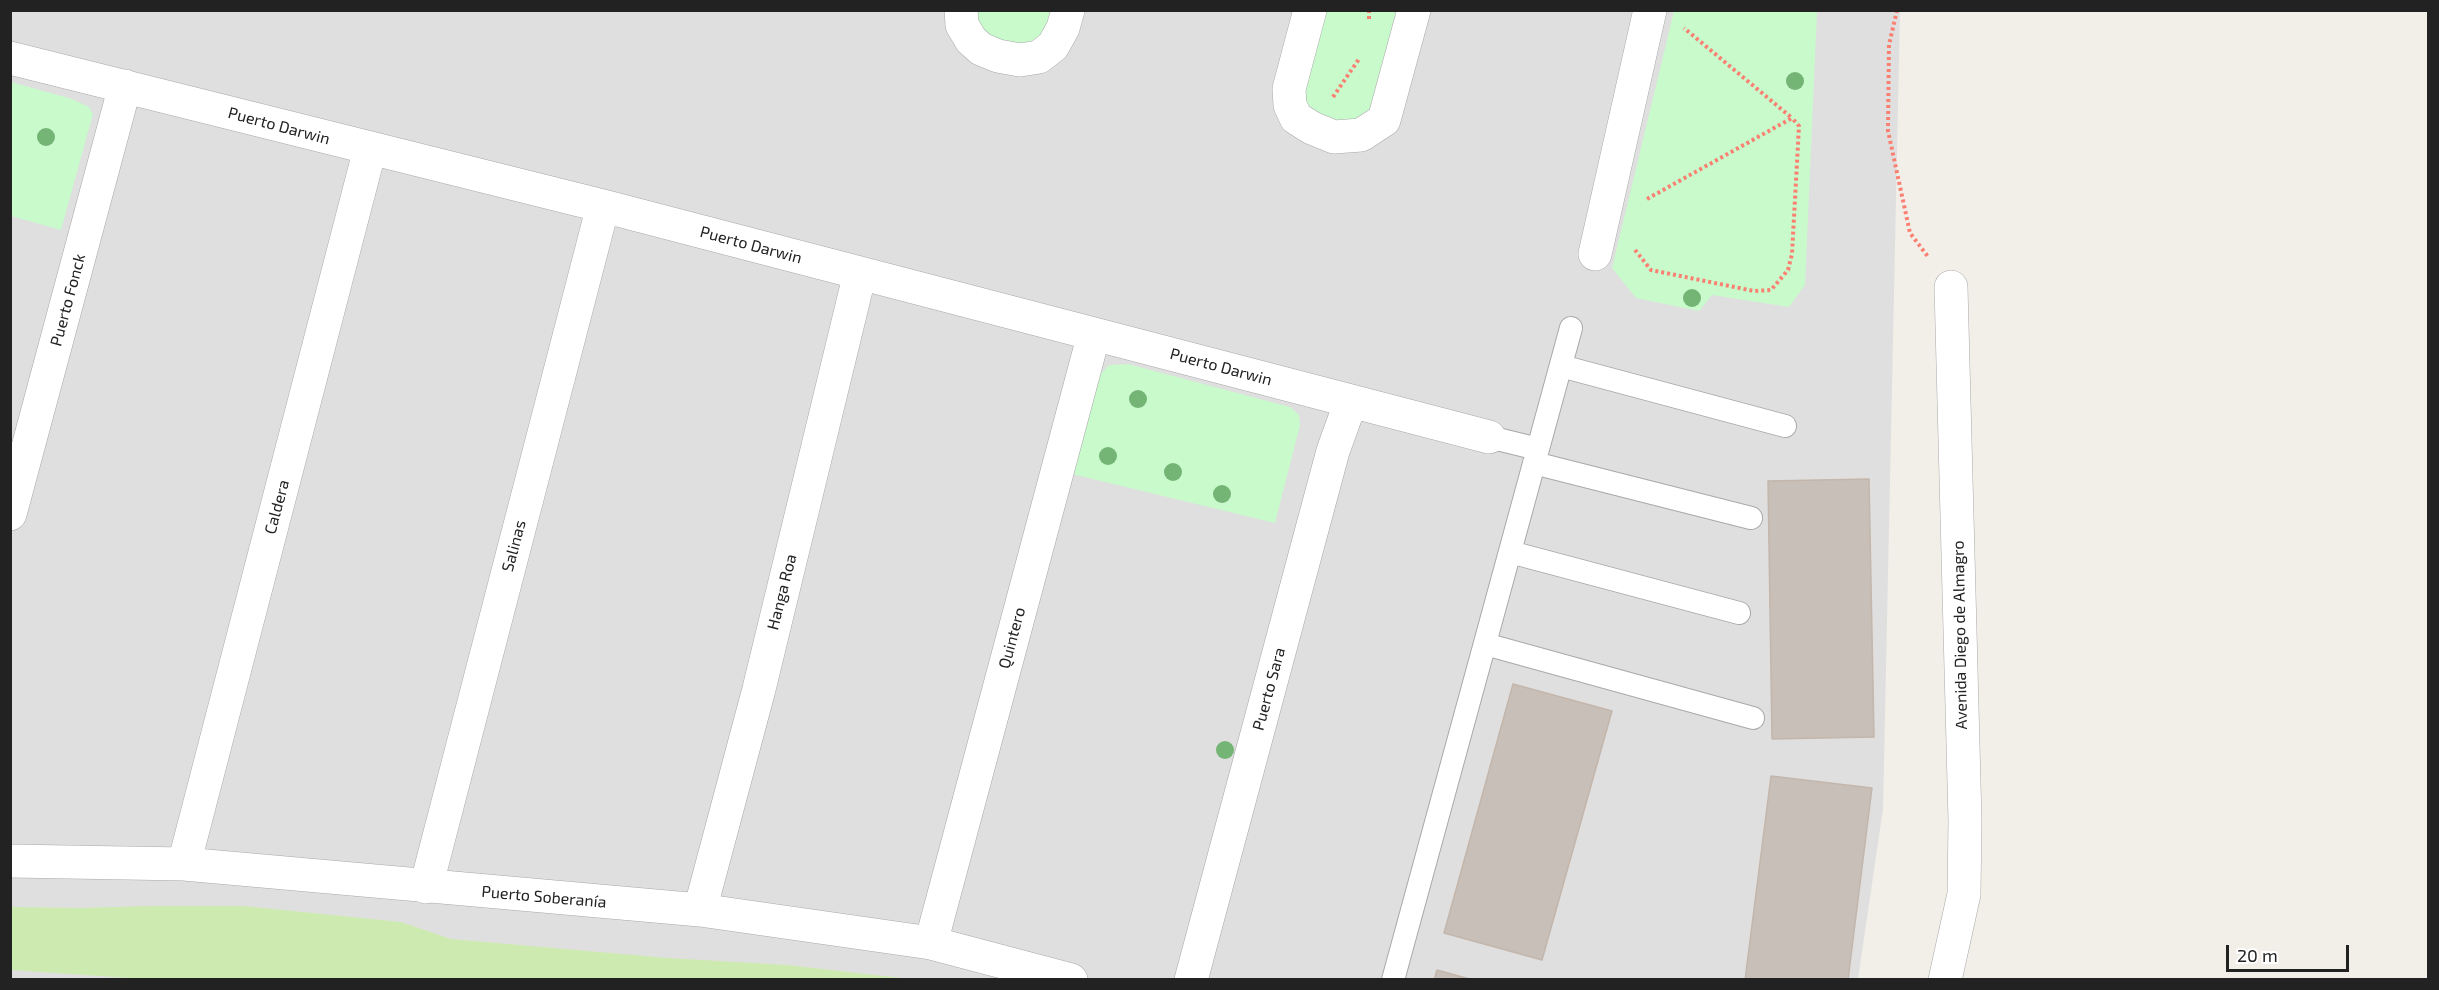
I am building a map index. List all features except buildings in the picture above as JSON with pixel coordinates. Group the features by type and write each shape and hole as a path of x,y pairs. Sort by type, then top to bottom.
{"street":[{"path":"961,10 962,25 971,40 981,49 998,56 1020,60 1039,57 1053,46 1063,28 1068,10"},
{"path":"1310,10 1289,89 1290,105 1296,118 1334,137 1361,135 1384,120 1414,10"},
{"path":"1598,239 1663,16"},
{"name":"Puerto Darwin","path":"10,58 603,206 1489,436"},
{"name":"Puerto Fonck","path":"10,514 125,86"},
{"name":"Caldera","path":"184,864 370,149"},
{"name":"Salinas","path":"426,887 603,206"},
{"name":"Hanga Roa","path":"700,910 759,689 860,273"},
{"name":"Avenida Diego de Almagro","path":"1945,980 1964,894 1965,821 1951,287"},
{"name":"Quintero","path":"931,943 1094,334"},
{"name":"Puerto Sara","path":"1191,980 1333,451 1350,400"},
{"name":"Puerto Soberanía","path":"10,861 184,864 700,910 931,943 1071,980"}],"lane":[{"path":"1393,980 1571,328"},
{"path":"1561,366 1785,426"},
{"path":"1489,436 1536,456 1752,518"},
{"path":"1510,552 1739,613"},
{"path":"1485,644 1752,718"}],"path":[{"path":"1369,10 1370,30"},
{"path":"1896,10 1889,45 1888,131 1910,232 1951,287"},
{"path":"1629,243 1651,270 1754,291 1771,290 1788,270 1792,254 1799,126 1683,27 1663,16"},
{"path":"1680,38 1685,19"},
{"path":"1312,128 1363,54"},
{"path":"1598,239 1792,118"}],"shaded area":[{"path":"10,11 1900,11 1883,809 1858,979 11,979"}],"green space":[{"path":"975,11 1055,11 1051,27 1031,44 1014,46 984,33 975,18"},
{"path":"1322,11 1400,11 1374,108 1346,125 1313,112 1304,101 1301,91"},
{"path":"1674,11 1817,11 1805,285 1789,307 1712,295 1699,311 1636,298 1612,268"},
{"path":"11,82 72,99 89,107 93,114 61,230 11,216"},
{"path":"1128,364 1290,407 1299,415 1300,425 1275,523 1072,474 1097,378 1109,365"},
{"path":"244,906 401,922 451,939 668,958 787,965 910,979 159,980 11,970 11,907"}]}
